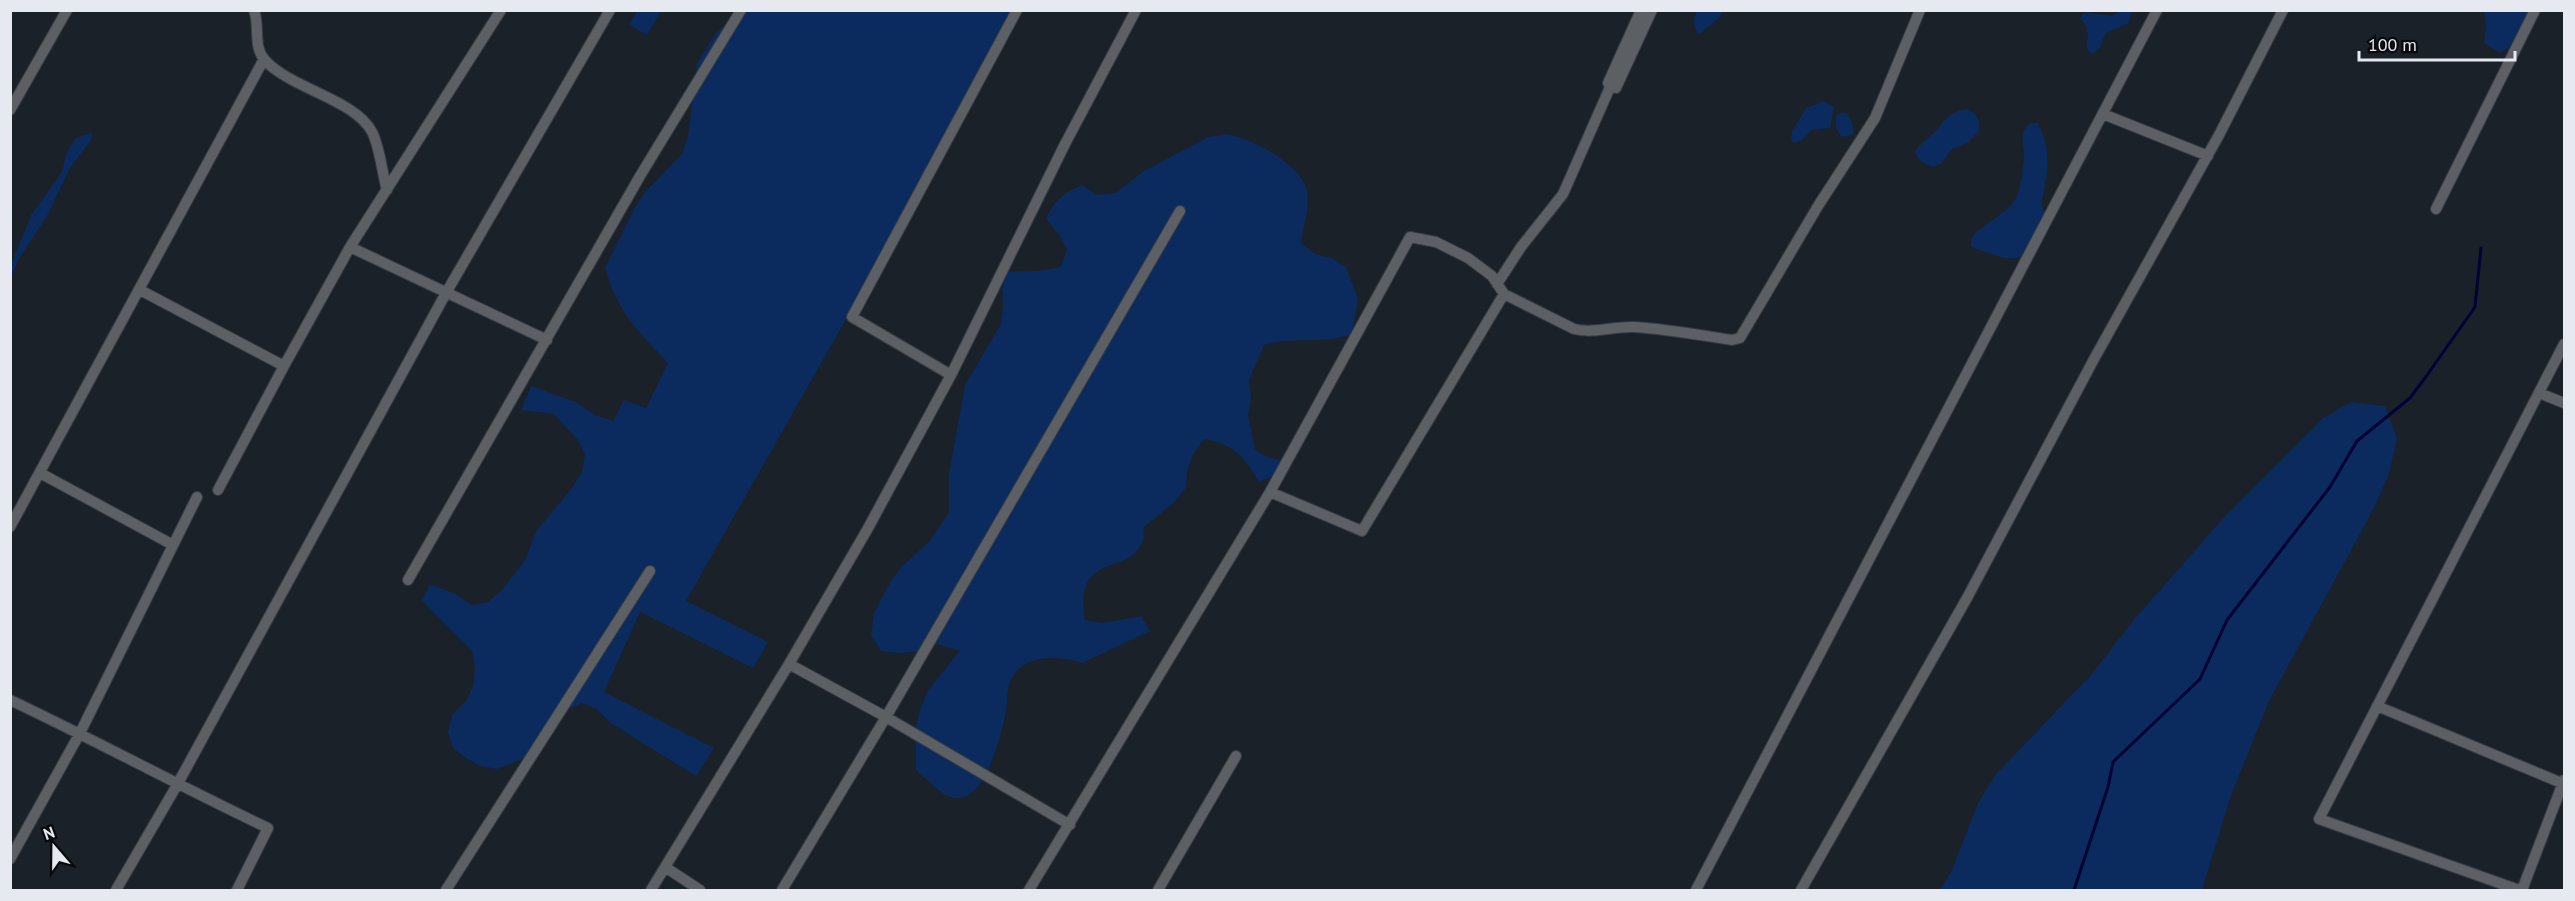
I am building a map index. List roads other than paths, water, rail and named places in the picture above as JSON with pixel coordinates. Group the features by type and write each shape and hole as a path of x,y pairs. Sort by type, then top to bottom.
{"street":[{"path":"10,110 67,10"},
{"path":"254,10 258,27 257,43 264,59 279,71 364,122 371,131 376,142 387,190"},
{"path":"218,490 350,247 501,10"},
{"path":"116,891 177,785 446,293 610,10"},
{"path":"408,580 548,340 640,176 741,10"},
{"path":"951,375 852,317 1017,10"},
{"path":"651,891 789,664 867,530 951,375 1065,144 1136,10"},
{"path":"1497,284 1521,247 1563,194 1612,85 1641,10"},
{"path":"1612,85 1652,10"},
{"path":"1029,891 1270,492 1410,237 1436,242 1468,258 1480,266 1504,294 1574,330 1584,332 1632,327 1678,331 1732,340 1740,338 1818,206 1875,118 1920,10"},
{"path":"1696,891 2157,10"},
{"path":"1801,891 1967,598 2094,359 2208,156 2283,10"},
{"path":"2436,209 2535,10"},
{"path":"11,525 264,59"},
{"path":"2103,114 2208,156"},
{"path":"782,891 886,717 1180,211"},
{"path":"350,247 548,340"},
{"path":"140,290 284,366"},
{"path":"1270,492 1362,531 1504,294"},
{"path":"2377,706 2564,783 2520,891 2319,819 2377,706 2539,393 2565,344"},
{"path":"2539,393 2565,403"},
{"path":"40,473 173,544"},
{"path":"10,860 80,733 197,497"},
{"path":"446,891 650,571"},
{"path":"789,664 886,717 1070,825"},
{"path":"10,700 80,733 177,785 268,828 237,891"},
{"path":"1158,891 1236,756"},
{"path":"10,836 21,842"},
{"path":"665,867 700,891"}],"waterway":[{"path":"2074,890 2108,787 2113,762 2200,679 2227,620 2330,487 2357,441 2410,398 2425,378 2475,307 2481,248"}]}
